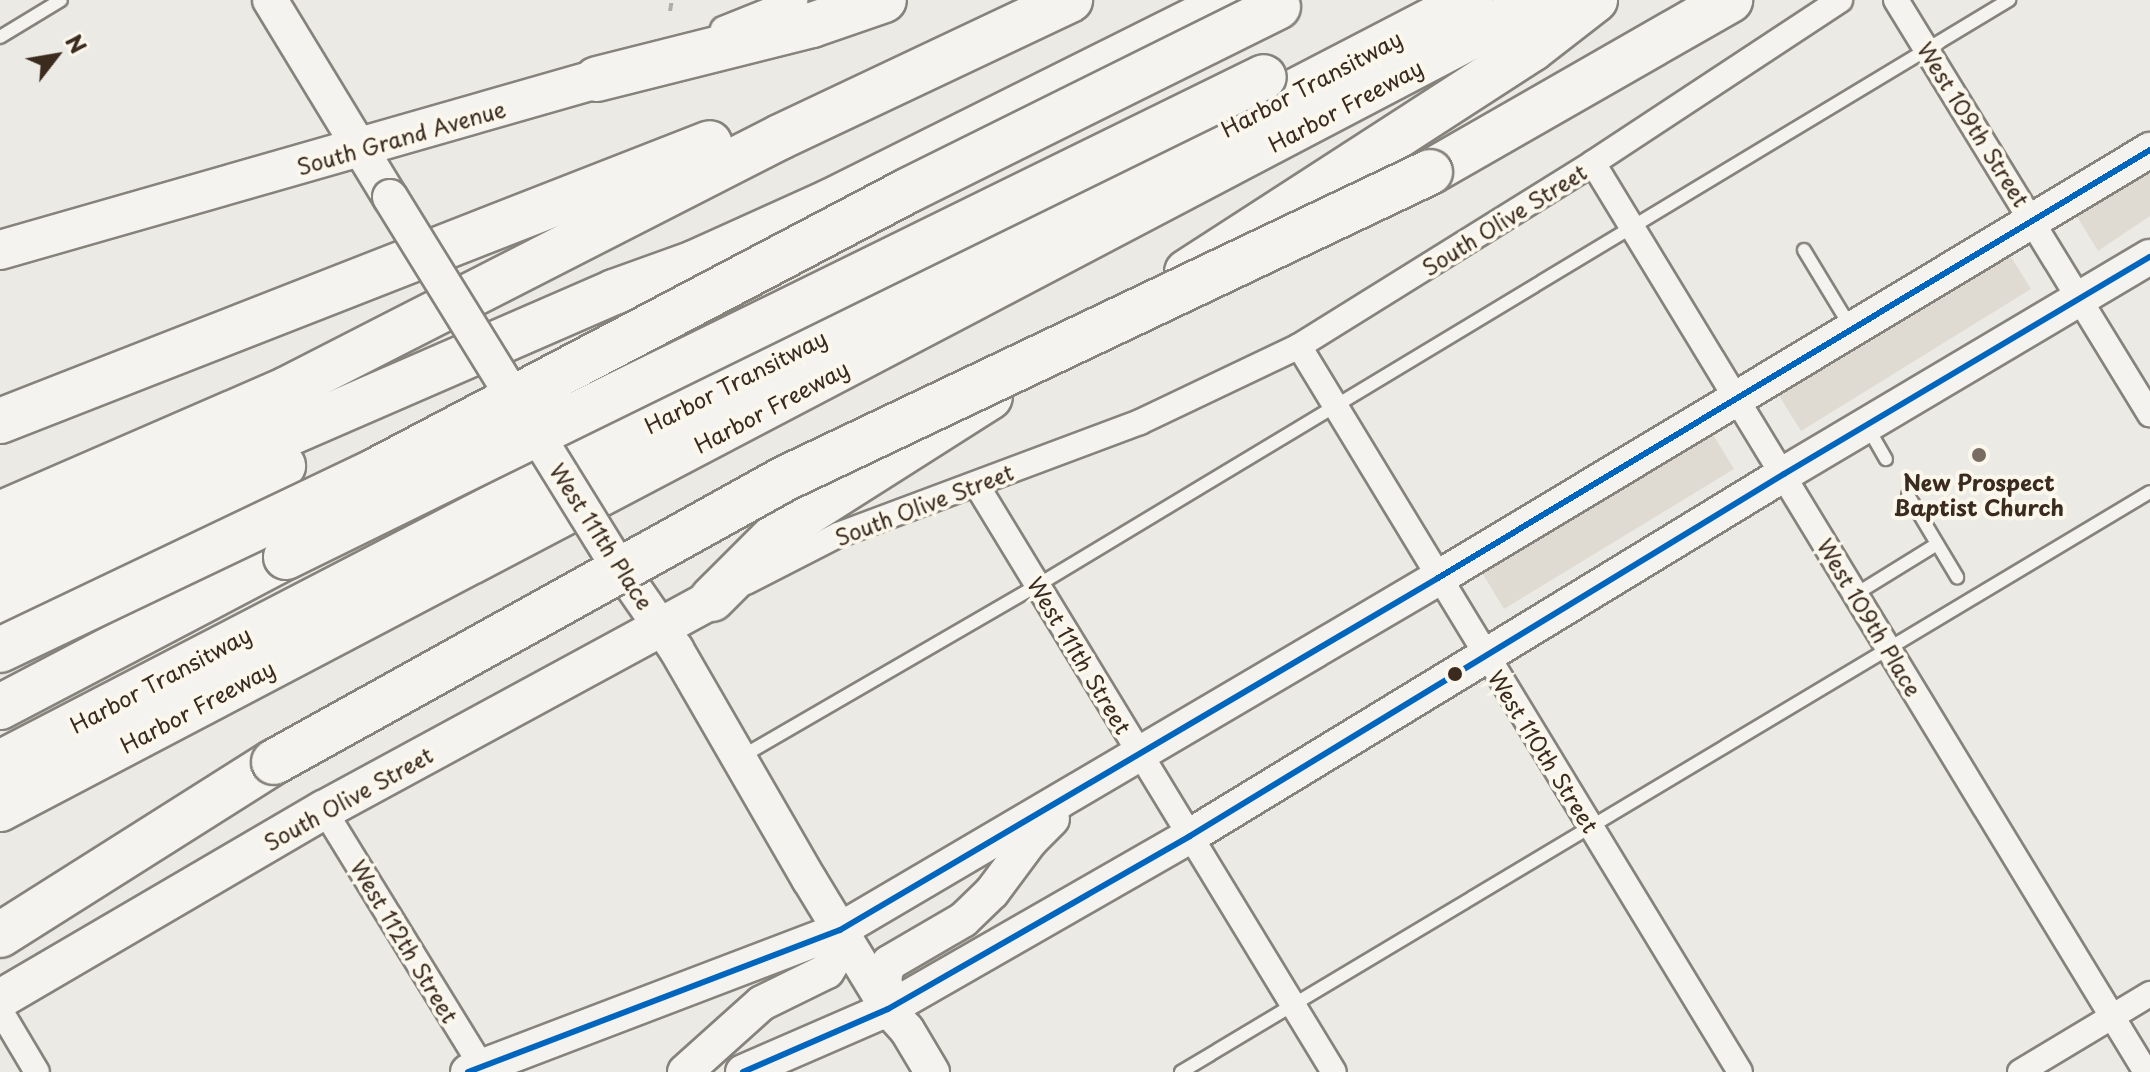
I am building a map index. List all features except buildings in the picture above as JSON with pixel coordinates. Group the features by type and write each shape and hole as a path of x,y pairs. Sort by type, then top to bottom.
{"highway":[{"path":"597,79 812,25 884,0"},
{"path":"0,514 287,389 780,137 1070,0"},
{"path":"0,604 694,263 831,201 1235,0"},
{"path":"0,694 1264,77 1411,0"},
{"name":"Harbor Transitway","path":"0,763 1471,0"},
{"name":"Harbor Freeway","path":"0,809 1541,0"},
{"path":"712,599 782,529 1532,49 1595,0"},
{"path":"0,903 274,762 705,520 820,460 1430,172 1730,0"},
{"path":"0,650 377,470 909,190 1285,3"},
{"path":"0,421 704,145 734,139 780,137"},
{"path":"0,559 614,292 694,263"},
{"path":"0,707 286,557"},
{"path":"0,935 274,762"}],"main road":[{"name":"West 111th Place","path":"270,0 613,558 660,625 888,1009 907,1030 932,1072"},
{"name":"South Grand Avenue","path":"0,250 362,149 597,79"},
{"path":"478,1070 840,930 1141,755 2150,150"},
{"path":"2080,299 2150,243"},
{"path":"743,1072 888,1009 1190,836 1784,474 2150,257"},
{"name":"South Olive Street","path":"0,999 324,810 712,599"},
{"path":"888,1009 884,976 889,963 963,920 992,892 1030,841 1084,788"},
{"path":"685,1072 762,1003 827,971 836,956 840,930"}],"street":[{"name":"South Grand Avenue","path":"597,79 795,0"},
{"name":"South Olive Street","path":"712,599 838,535 1140,422 1299,346 1593,163 1840,0"},
{"name":"West 109th Street","path":"1896,0 2150,414"},
{"name":"West 109th Place","path":"1593,163 2146,1072"},
{"name":"West 110th Street","path":"1299,346 1740,1072"},
{"name":"West 111th Street","path":"976,484 1334,1072"},
{"name":"West 112th Street","path":"324,810 478,1070"},
{"path":"2020,1072 2150,994"},
{"path":"0,1010 37,1072"}],"lane":[{"path":"0,37 61,0"},
{"path":"739,758 1038,585 2009,0"},
{"path":"1804,250 1851,329"},
{"path":"1867,426 1886,459"},
{"path":"1181,1072 1888,646 2150,492"},
{"path":"1908,495 1957,577"},
{"path":"1856,594 1937,544"}],"path":[{"path":"670,11 672,0"}],"shaded area":[{"path":"2150,164 2150,216 2098,251 2073,210"},
{"path":"2008,252 2031,289 1801,431 1778,394"},
{"path":"1711,431 1734,469 1504,609 1481,571"}],"transit line":[{"path":"468,1072 840,930 1438,578 2150,150"},
{"path":"743,1072 888,1009 1190,836 1784,474 2150,257"}],"place":[{"name":"New Prospect Baptist Church","path":"1979,455"}]}
